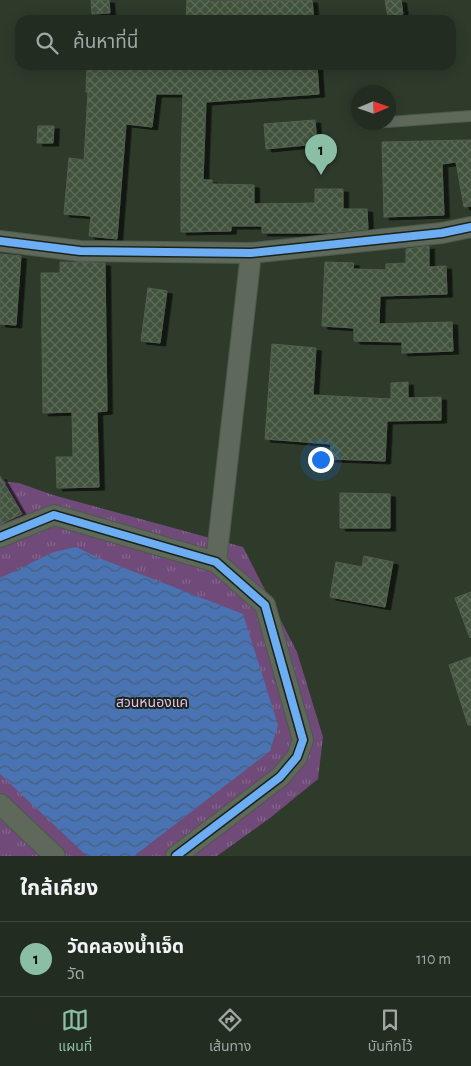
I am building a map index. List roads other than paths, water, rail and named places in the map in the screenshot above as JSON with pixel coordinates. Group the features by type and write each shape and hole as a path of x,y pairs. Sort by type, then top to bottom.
{"street":[{"path":"0,241 80,251 251,253 442,233 471,227"},
{"path":"216,562 251,253"},
{"path":"0,537 54,515 216,562 265,605 303,740 297,757 280,777 176,856"},
{"path":"0,804 55,856"}],"lane":[{"path":"396,121 471,116"}],"water":[{"name":"สวนหนองแค","path":"76,547 99,558 243,614 278,725 270,751 134,856 87,856 0,774 0,578 54,552"}],"place":[{"name":"วัดคลองน้ำเจ็ด","path":"321,175"}]}
